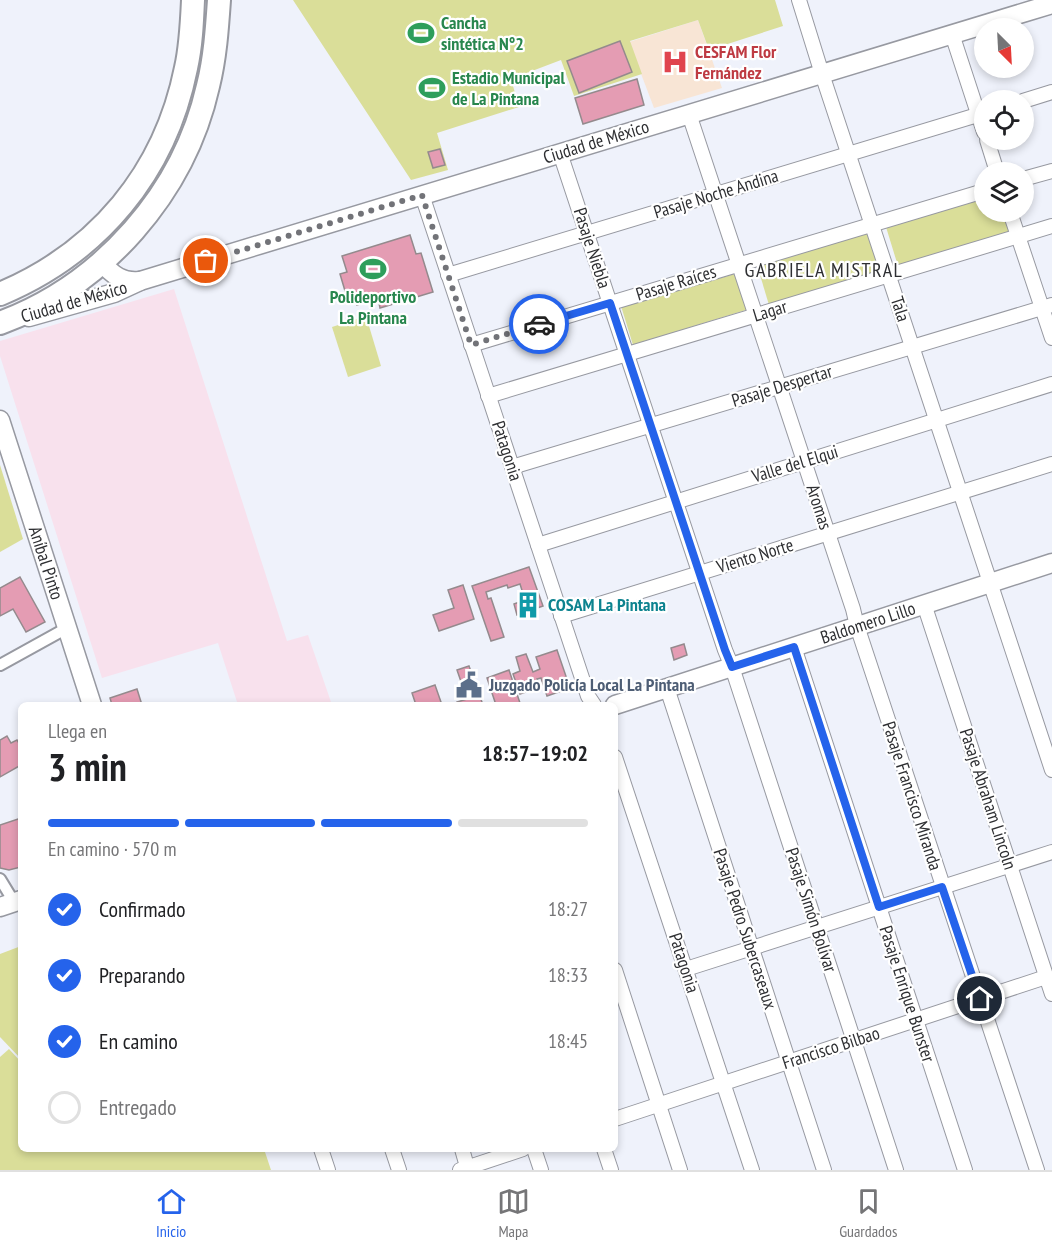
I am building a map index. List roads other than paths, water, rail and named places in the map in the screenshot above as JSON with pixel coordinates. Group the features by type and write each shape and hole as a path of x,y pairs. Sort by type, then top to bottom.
{"main road":[{"path":"0,294 33,279 77,250 108,221 134,190 163,140 176,106 190,45 193,0"},
{"path":"3,322 33,309 101,262 119,246 148,213 170,180 195,130 208,88 215,48 219,0"},
{"path":"77,250 92,254 101,262"}],"street":[{"name":"Tala","path":"799,0 1052,770"},
{"name":"Ciudad de México","path":"3,322 22,319 114,293 140,281 1052,4"},
{"path":"952,34 974,95"},
{"path":"1034,98 1052,92"},
{"name":"Aromas","path":"689,114 857,626"},
{"name":"Pasaje Noche Andina","path":"448,275 974,116"},
{"name":"Pasaje Niebla","path":"560,153 729,658"},
{"path":"1034,176 1052,171"},
{"name":"Pasaje Raíces","path":"471,345 974,194"},
{"name":"Patagonia","path":"422,195 561,616 592,702"},
{"path":"1014,222 1047,306 1052,338"},
{"name":"Lagar","path":"488,396 1052,226"},
{"name":"Ciudad de México","path":"101,262 116,277 128,282 140,281"},
{"name":"Pasaje Despertar","path":"512,466 1047,306"},
{"name":"Valle del Elqui","path":"538,545 1052,384"},
{"name":"Aníbal Pinto","path":"0,420 91,702"},
{"name":"Viento Norte","path":"561,616 1052,465"},
{"name":"Baldomero Lillo","path":"618,704 667,688 729,658 794,647 1052,562"},
{"name":"Pasaje Abraham Lincoln","path":"924,604 1052,994"},
{"name":"Pasaje Francisco Miranda","path":"857,626 1037,1170"},
{"path":"0,665 68,628"},
{"name":"Pasaje Enrique Bunster","path":"794,647 965,1170"},
{"name":"Pasaje Simón Bolívar","path":"729,658 896,1170"},
{"name":"Pasaje Pedro Subercaseaux","path":"667,688 824,1170"},
{"name":"Patagonia","path":"618,766 752,1170"},
{"path":"686,969 1052,852"},
{"path":"0,879 12,903"},
{"name":"Francisco Bilbao","path":"618,1118 1046,977"},
{"path":"618,979 680,1170"},
{"path":"322,1152 328,1170"},
{"path":"393,1152 399,1170"},
{"path":"462,1152 465,1169 515,1152"},
{"path":"535,1152 541,1170"},
{"path":"605,1152 611,1170"}],"place":[{"name":"Cancha sintética N°2","path":"421,33"},
{"name":"CESFAM Flor Fernández","path":"675,62"},
{"name":"Estadio Municipal de La Pintana","path":"432,88"},
{"name":"Polideportivo La Pintana","path":"373,269"},
{"name":"COSAM La Pintana","path":"528,605"},
{"name":"Juzgado Policía Local La Pintana","path":"469,685"}],"district":[{"name":"GABRIELA MISTRAL","path":"824,270"}]}
